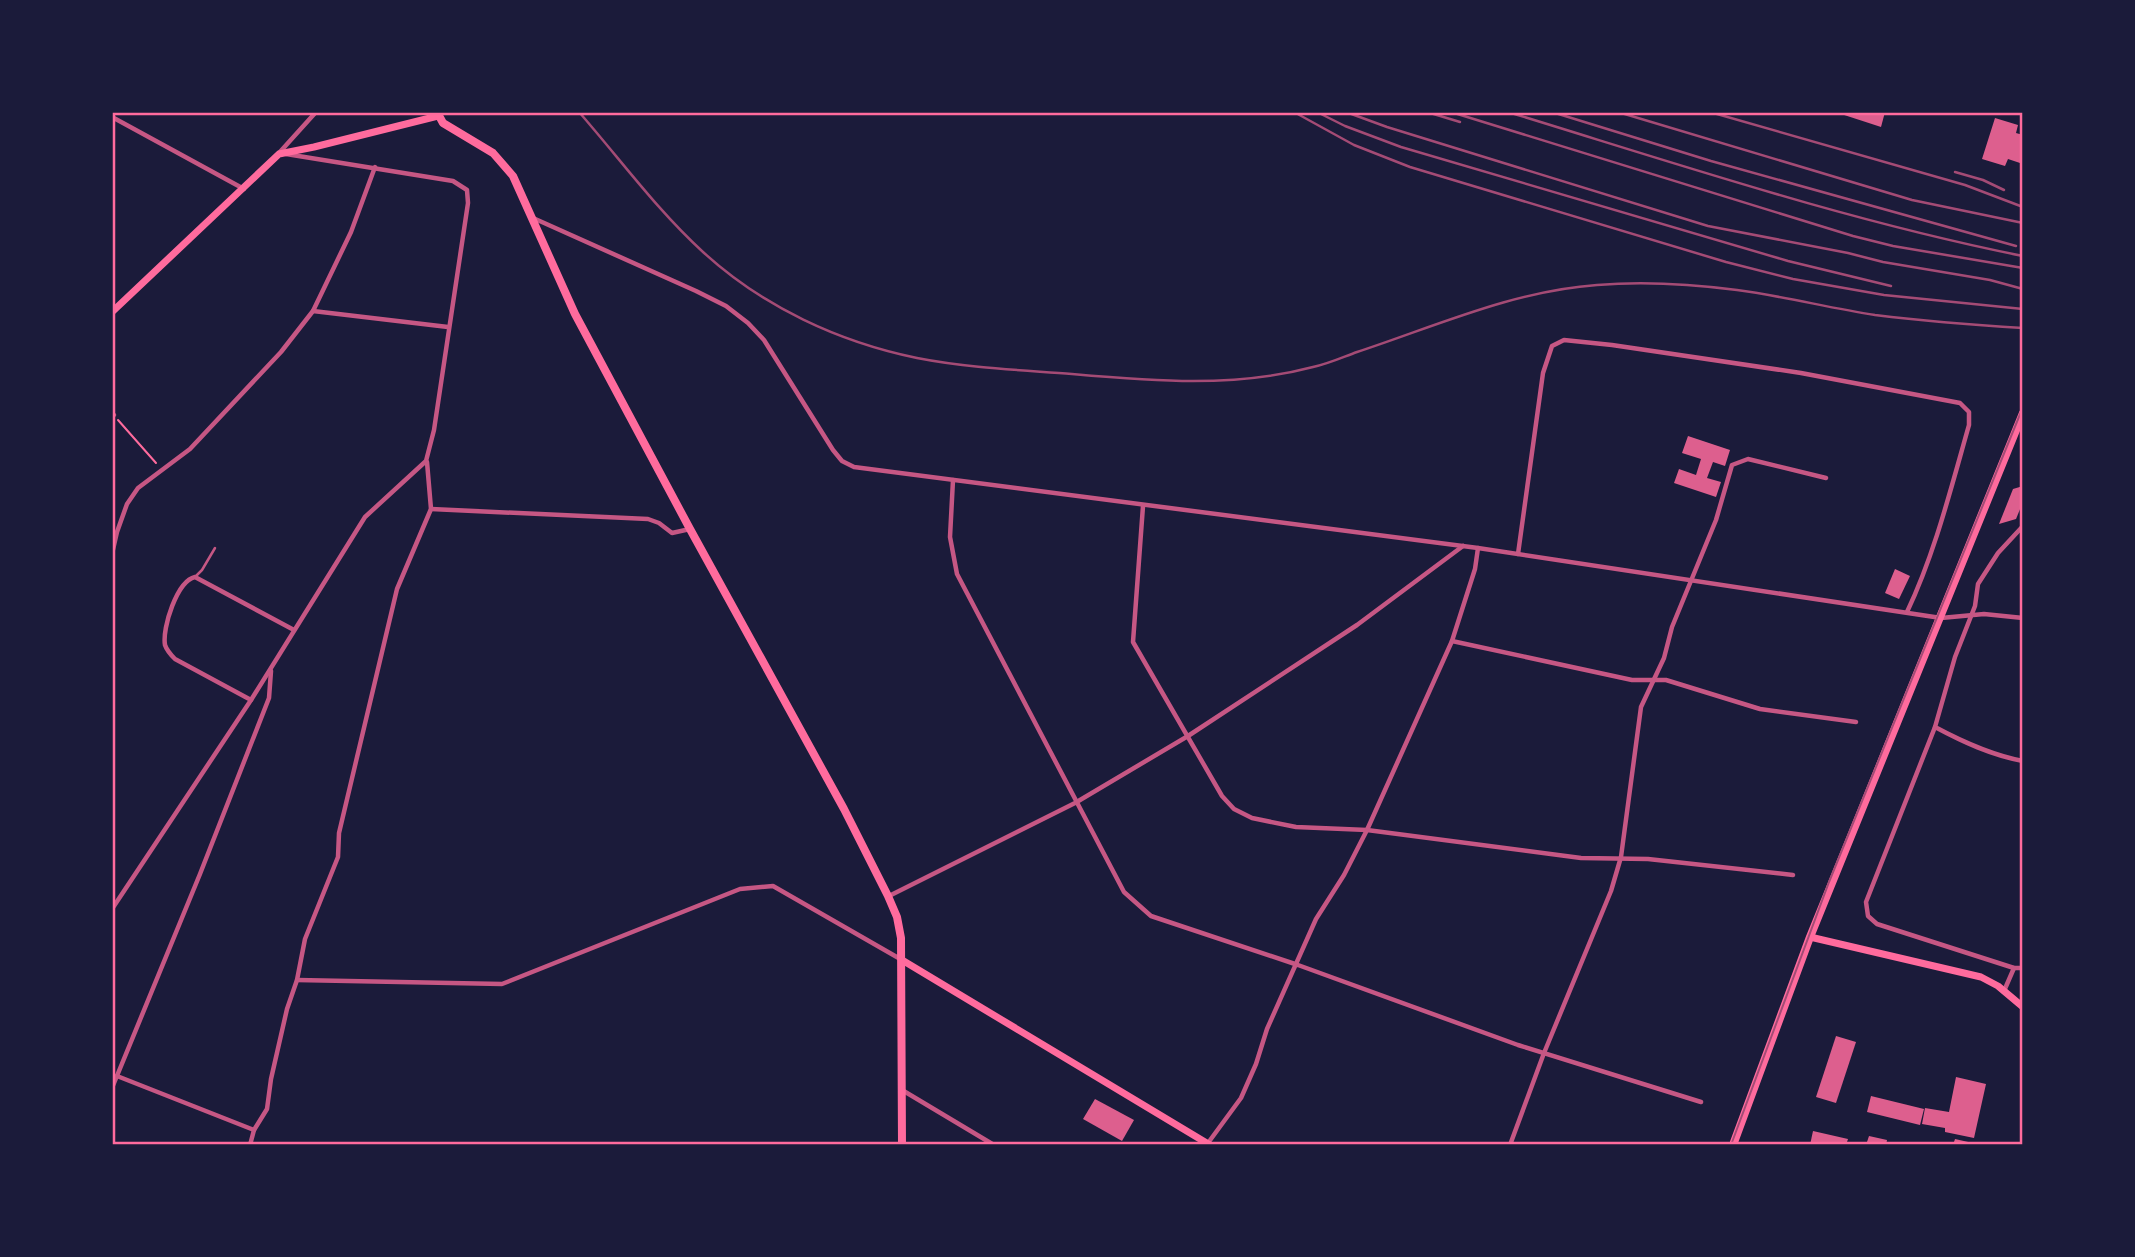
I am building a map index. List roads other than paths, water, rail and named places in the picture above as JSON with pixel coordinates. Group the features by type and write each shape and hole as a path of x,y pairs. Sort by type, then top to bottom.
{"main road":[{"path":"112,313 279,153 314,147 438,114 447,127 484,146 504,163 513,176 575,314 844,809 888,896 900,928 902,960 902,1145"},
{"path":"1733,1145 1810,937 2023,413"},
{"path":"1810,937 1968,972 1990,981 2023,1007"},
{"path":"902,960 1208,1144"}],"street":[{"path":"279,153 316,112"},
{"path":"112,117 244,189"},
{"path":"250,1145 254,1130 267,1109 271,1079 305,939 338,857 339,833 397,589 431,509 426,461 434,430 468,203 467,190 453,181 279,153"},
{"path":"112,554 127,504 138,488 190,449 207,432 281,352 313,311 351,232 374,167"},
{"path":"532,218 696,290 726,306 748,323 764,340 833,450 842,461 854,467 1478,548 1939,618 1984,614 2023,618"},
{"path":"313,311 448,327"},
{"path":"1518,554 1543,373 1552,346 1564,340 1788,371 1960,403 1969,412 1969,425 1948,502 1920,583 1906,612"},
{"path":"1510,1145 1544,1053 1611,891 1620,857 1641,707 1664,658 1672,627 1716,520 1732,465 1748,459 1826,478"},
{"path":"112,909 251,700 365,517 426,461"},
{"path":"953,480 950,537 957,574 1124,892 1151,916 1544,1053 1701,1102"},
{"path":"1143,506 1133,642 1222,796 1234,809 1252,818 1296,827 1367,830 1581,858 1620,857 1793,876"},
{"path":"431,509 648,519 672,533 690,529"},
{"path":"2023,526 1998,554 1978,584 1972,616 1955,657 1935,727 1866,902 1868,916 1877,924 2014,968 2023,968"},
{"path":"888,896 1075,803 1188,736 1357,625 1463,546"},
{"path":"1208,1144 1241,1098 1267,1029 1317,919 1367,830 1452,641 1475,569 1478,548"},
{"path":"251,700 175,659 165,646 165,632 173,604 185,582 195,577 294,630"},
{"path":"1452,641 1632,680 1666,680 1760,709 1856,722"},
{"path":"112,1088 269,698 271,669"},
{"path":"1935,727 2004,758 2023,761"},
{"path":"297,980 502,984 740,889 773,886 902,960"},
{"path":"2004,991 2014,968"},
{"path":"117,1076 254,1130"},
{"path":"902,1090 994,1145"}],"lane":[{"path":"195,577 215,548"}],"tram line":[{"path":"1731,1145 1829,882 2023,407"}],"railway":[{"path":"579,112 686,236 726,272 751,290 803,320 831,332 888,351 936,361 1132,379 1193,381 1253,378 1324,364 1475,311 1535,294 1632,283 1720,288 1875,315 2023,328"},
{"path":"1294,112 1354,145 1410,167 1726,262 1793,279 1884,295 2023,309"},
{"path":"1317,112 1345,126 1401,147 1788,261 1891,286"},
{"path":"1346,112 1708,226 1883,262 1990,280 2023,289"},
{"path":"1427,112 1460,122"},
{"path":"1451,112 1853,236 1893,246 2023,268"},
{"path":"1508,112 1828,209 2023,256"},
{"path":"1552,112 1711,161 2016,246"},
{"path":"1618,112 1912,200 2023,223"},
{"path":"1710,112 1965,185 2023,207"},
{"path":"1955,172 1983,180 2004,190"}]}
